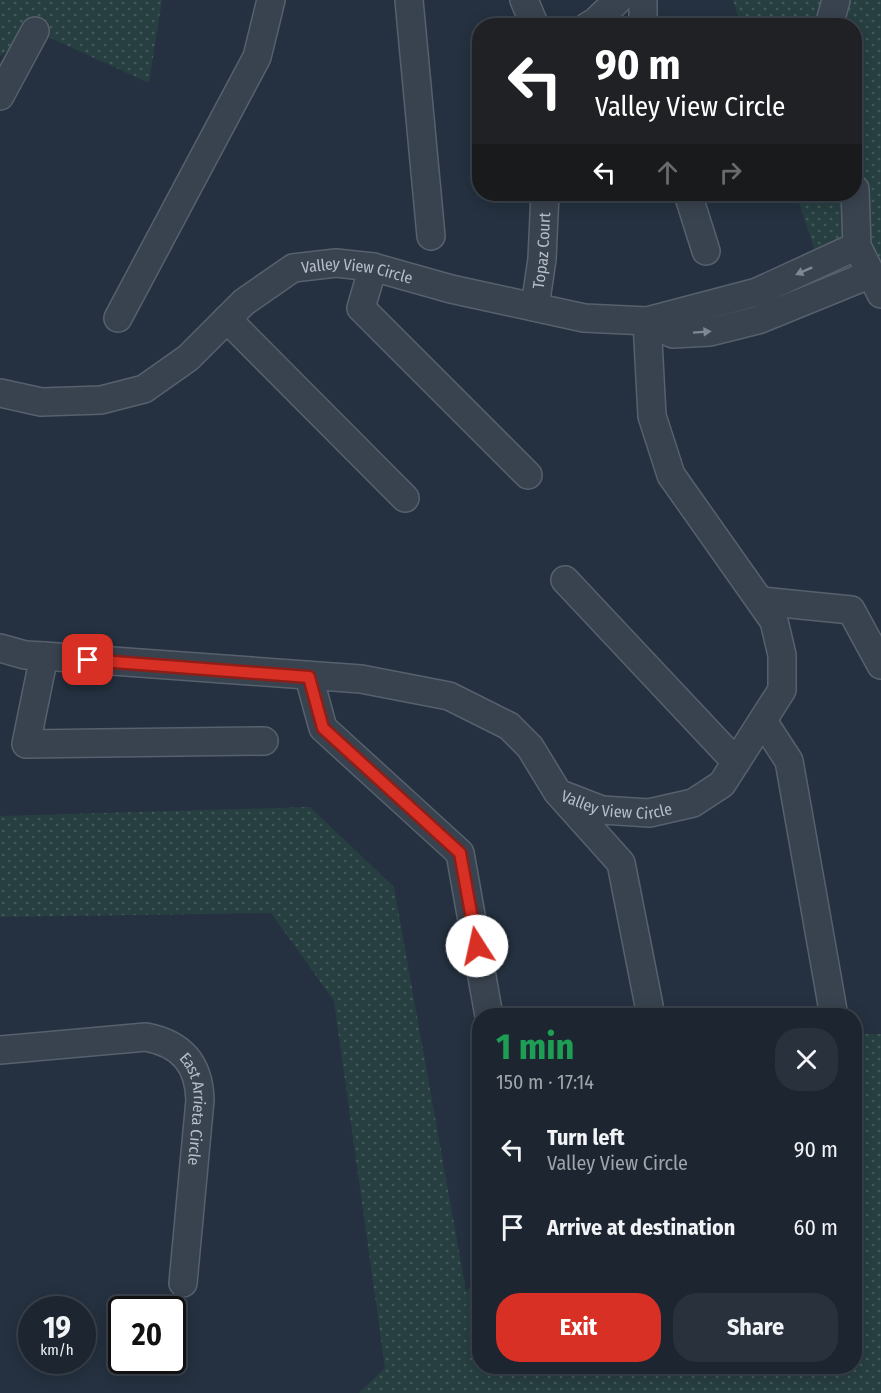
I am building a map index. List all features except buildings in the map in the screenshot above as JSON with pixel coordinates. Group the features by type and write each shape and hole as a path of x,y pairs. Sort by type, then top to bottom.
{"street":[{"path":"409,0 432,237"},
{"path":"524,0 532,18"},
{"path":"599,18 618,0"},
{"path":"643,0 643,18"},
{"path":"831,18 836,0"},
{"path":"117,318 257,57 262,3"},
{"path":"0,96 35,31"},
{"name":"Topaz Court","path":"536,308 542,259 545,201"},
{"path":"690,201 706,251"},
{"path":"647,321 672,334 710,332 758,320 876,284 857,246 855,201"},
{"name":"Valley View Circle","path":"0,393 41,402 101,400 144,389 188,357 244,302 293,268 336,263 373,267 451,288 584,318 647,321 757,292 857,246"},
{"path":"373,267 361,308 528,474"},
{"path":"227,319 405,498"},
{"name":"Valley View Circle","path":"0,648 25,655 361,680 449,696 509,726 530,747 558,793 602,810 649,813 693,802 722,784 782,690 782,655 774,621 672,474 652,416 647,321"},
{"path":"566,580 736,762"},
{"path":"761,601 851,610 881,665"},
{"path":"44,656 27,744 264,741"},
{"path":"309,677 323,728 460,853 488,1008"},
{"path":"762,721 789,760 833,1008"},
{"path":"558,793 621,863 649,1008"},
{"name":"East Arrieta Circle","path":"0,1050 147,1036 169,1043 189,1062 198,1080 200,1100 183,1283"}],"green space":[{"path":"0,0 162,0 149,83 35,31 0,56"},
{"path":"733,0 881,0 881,298 857,246 817,257 798,201 862,201 862,18 739,18"},
{"path":"310,807 394,887 466,1291 472,1285 472,1374 862,1374 862,1034 881,1034 881,1393 359,1393 385,1368 334,1001 271,913 0,917 0,816"}],"route":[{"path":"88,660 309,677 323,728 460,853 477,946"}]}
